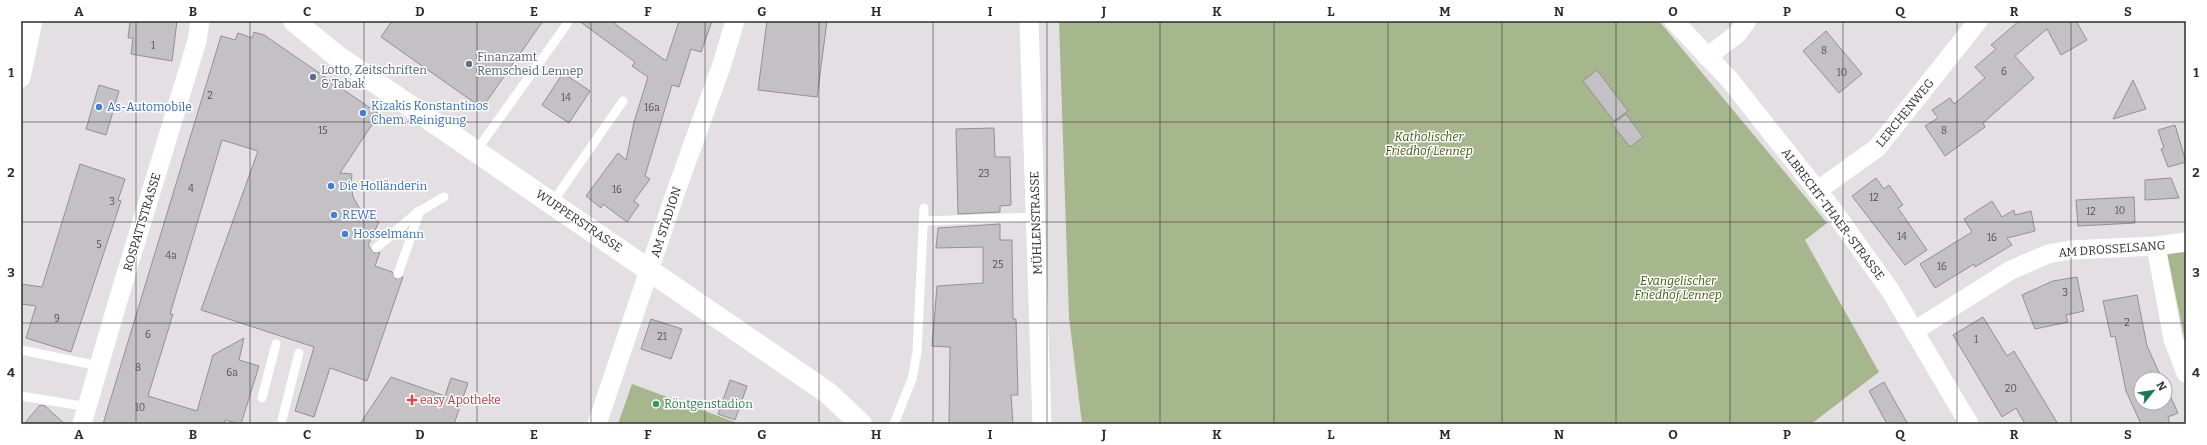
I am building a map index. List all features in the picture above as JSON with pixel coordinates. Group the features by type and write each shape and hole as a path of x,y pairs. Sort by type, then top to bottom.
{"street":[{"path":"21,78 32,21"},
{"name":"ROSPATTSTRASSE","path":"85,415 189,69 200,21"},
{"name":"WUPPERSTRASSE","path":"294,21 337,56 651,270 828,393 861,424"},
{"name":"AM STADION","path":"597,424 651,270 676,190 722,64 735,21"},
{"name":"MÜHLENSTRASSE","path":"1029,21 1042,424"},
{"name":"ALBRECHT-THAER-STRASSE","path":"1674,21 1729,79 1818,190 1890,290 1969,424"},
{"path":"1707,57 1737,34 1747,21"},
{"name":"LERCHENWEG","path":"1818,190 1877,148 1978,21"},
{"name":"AM DROSSELSANG","path":"1914,331 2011,270 2048,254 2070,250 2156,246 2186,242"},
{"path":"2156,246 2173,339 2186,373"}],"lane":[{"path":"476,151 567,24"},
{"path":"552,203 624,101"},
{"path":"376,248 420,211 444,197"},
{"path":"894,424 903,398 912,379 917,352 925,221 924,208"},
{"path":"398,274 420,211"},
{"path":"925,221 1036,217"},
{"path":"262,398 276,344"},
{"path":"21,350 99,366"},
{"path":"282,420 299,353"},
{"path":"21,396 85,415"}],"green space":[{"name":"Evangelischer Friedhof Lennep","path":"1059,21 1659,21 1827,223 1805,240 1879,372 1811,424 1082,424 1069,317"},
{"path":"2186,251 2186,345 2167,254"},
{"name":"Röntgenstadion","path":"632,384 740,424 618,424"}],"building":[{"path":"130,21 177,21 172,61 131,54 133,38 128,38"},
{"name":"Finanzamt Remscheid Lennep","path":"392,21 543,21 482,108 381,37"},
{"path":"579,21 611,21 666,61 679,21 712,21 701,52 691,49 679,87 672,85 645,176 650,179 634,201 639,205 627,222 603,204 601,208 586,196 618,153 626,160 634,122 648,77 632,66 635,62"},
{"path":"767,21 827,21 817,97 758,90"},
{"path":"2019,21 2076,21 2087,40 2061,55 2047,29 2015,56 2034,78 1983,123 1985,127 1945,156 1925,126 1938,118 1932,110 1950,98 1954,104 1985,78 1975,67 1996,49 1991,45"},
{"path":"1826,31 1862,74 1839,93 1803,51"},
{"path":"254,32 264,35 379,114 340,173 352,174 351,185 353,197 360,209 369,217 379,222 368,245 374,253 380,252 375,266 392,272 396,279 403,277 367,381 330,368 314,417 295,411 314,347 201,310 258,151 222,140 170,314 173,314 148,396 197,411 213,355 244,338 239,360 259,366 241,424 225,420 224,424 103,424 221,36 235,40 238,33 252,38"},
{"path":"1597,70 1628,111 1614,121 1583,81"},
{"path":"563,73 590,91 569,123 542,105"},
{"path":"2133,80 2146,109 2113,119"},
{"path":"99,85 119,91 106,135 86,129"},
{"path":"1626,114 1643,137 1630,147 1612,124"},
{"path":"2175,125 2186,162 2168,167 2161,149 2164,148 2158,130"},
{"path":"994,128 995,157 1010,157 1011,205 1000,206 1000,212 958,214 956,129"},
{"path":"80,164 125,179 118,200 121,201 71,352 26,338 36,306 21,304 21,284 42,287"},
{"path":"1876,178 1884,189 1889,185 1903,205 1898,208 1927,250 1905,265 1852,196"},
{"path":"2171,178 2179,198 2145,200 2145,180"},
{"path":"2134,197 2135,223 2078,226 2076,200"},
{"path":"1992,201 2002,217 2014,210 2015,215 2031,211 2035,231 2007,238 2012,245 1975,267 1974,264 1935,288 1920,264 1972,232 1964,219"},
{"path":"1000,224 1000,240 1012,240 1013,319 1016,319 1018,395 1011,395 1013,424 949,424 950,347 932,346 937,286 983,283 983,247 936,248 938,228"},
{"path":"2077,277 2084,311 2066,315 2068,322 2035,329 2022,295 2053,281"},
{"path":"2137,295 2147,346 2158,371 2133,371 2133,406 2126,391 2115,336 2111,337 2103,301"},
{"path":"1983,317 2007,356 2014,351 2058,424 2025,424 2016,408 2002,417 1953,335"},
{"path":"651,319 682,329 671,359 641,349"},
{"path":"391,377 445,396 451,378 468,383 454,424 360,424"},
{"path":"730,380 747,386 735,420 718,414"},
{"path":"1884,382 1908,424 1887,424 1869,391"},
{"path":"2173,402 2178,413 2168,417 2170,424 2141,424 2135,411 2173,411"},
{"path":"40,405 45,406 65,424 24,424"}],"place":[{"name":"Finanzamt Remscheid Lennep","path":"469,64"},
{"name":"Lotto, Zeitschriften & Tabak","path":"313,77"},
{"name":"As-Automobile","path":"99,107"},
{"name":"Kizakis Konstantinos Chem. Reinigung","path":"363,113"},
{"name":"Die Holländerin","path":"331,186"},
{"name":"REWE","path":"334,215"},
{"name":"Hosselmann","path":"345,234"},
{"name":"easy Apotheke","path":"412,400"},
{"name":"Röntgenstadion","path":"656,404"}],"park label":[{"name":"Katholischer Friedhof Lennep","path":"1429,144"}]}
